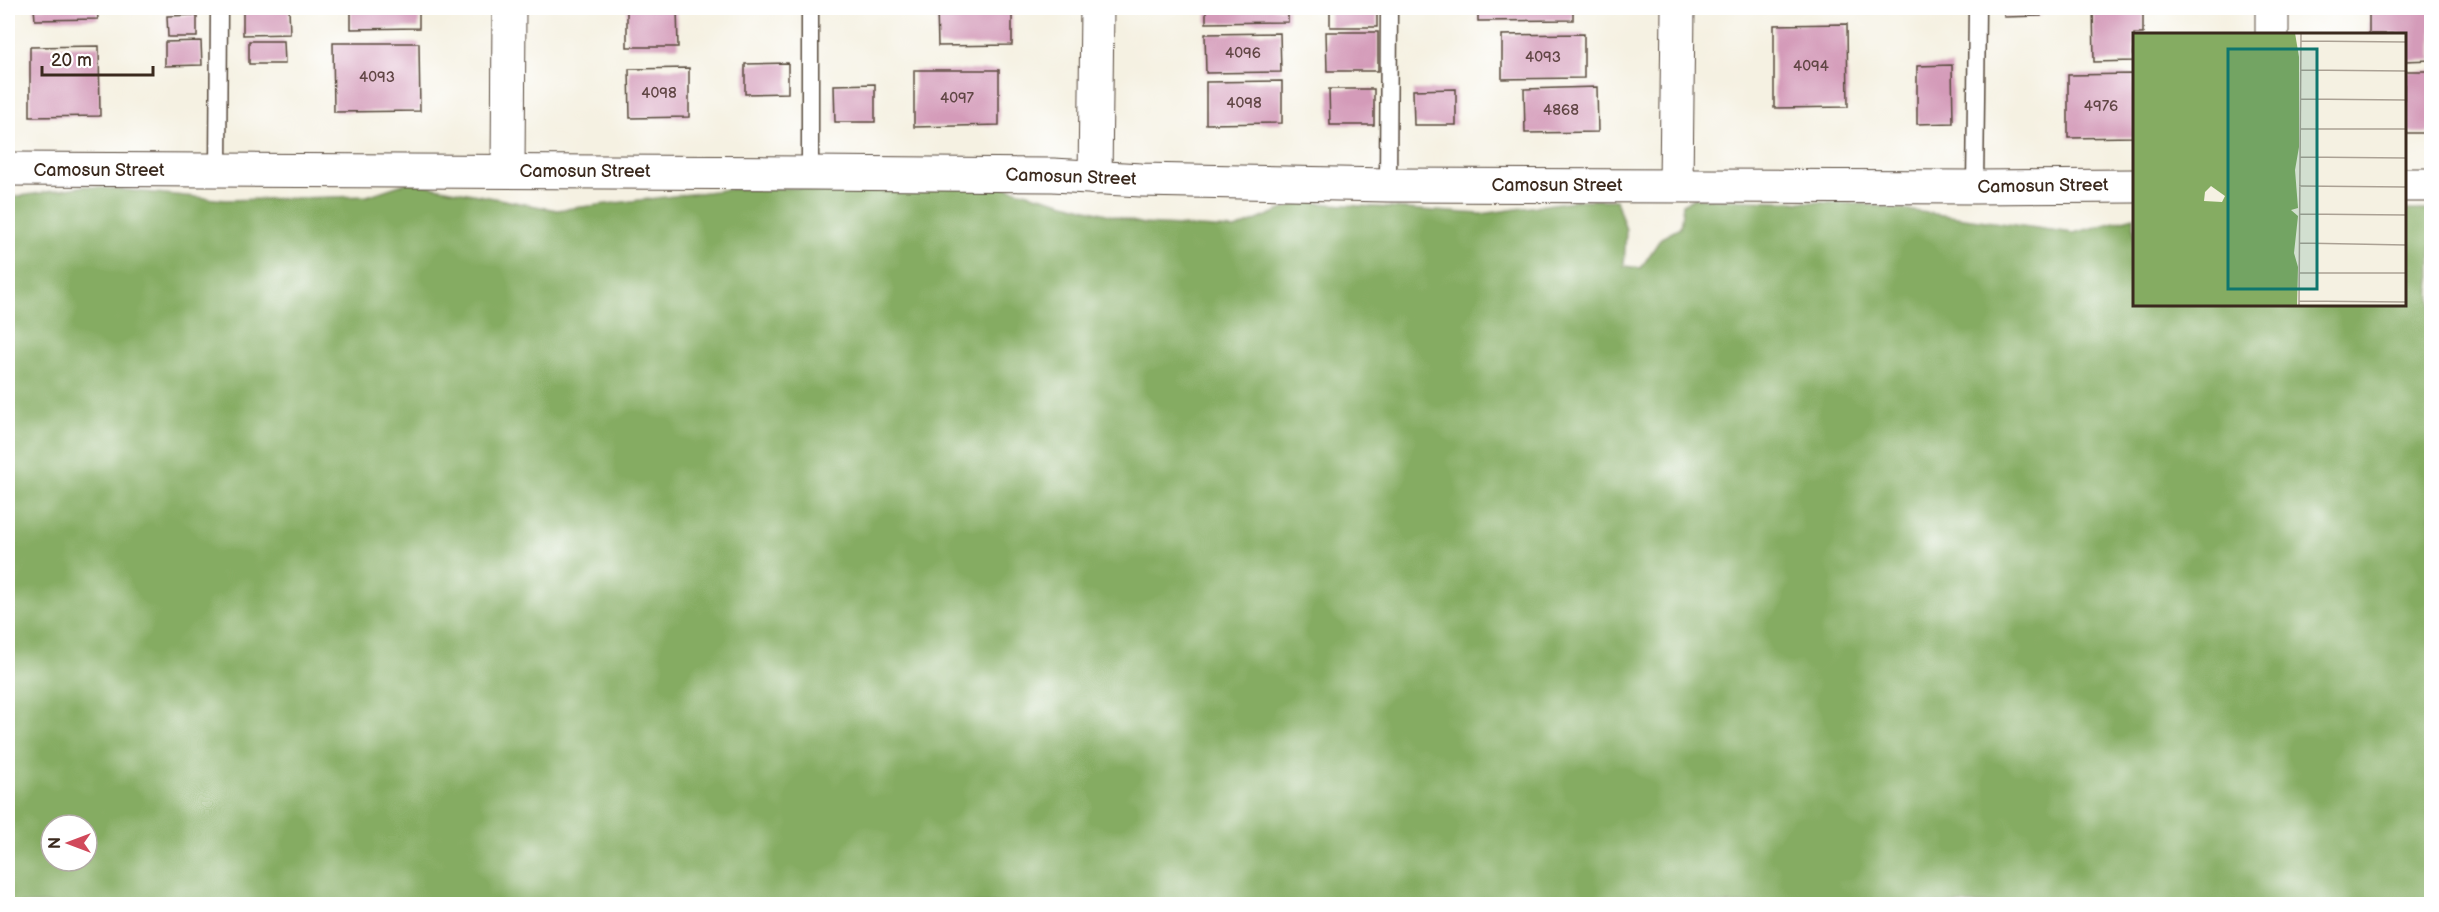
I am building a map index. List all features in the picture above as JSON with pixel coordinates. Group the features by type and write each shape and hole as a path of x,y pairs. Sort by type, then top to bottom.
{"street":[{"path":"508,171 509,8"},
{"path":"1095,178 1096,8"},
{"path":"1676,185 1678,8"},
{"path":"2272,8 2272,33"},
{"name":"Camosun Street","path":"8,169 810,172 1053,175 1388,185 2133,186"},
{"path":"2406,185 2432,185"}],"lane":[{"path":"218,171 219,8"},
{"path":"810,8 810,172"},
{"path":"1388,185 1389,8"},
{"path":"1975,187 1977,8"}],"green space":[{"path":"409,182 557,210 731,189 998,185 1143,224 1235,229 1301,202 1481,214 1581,200 1616,200 1626,230 1624,266 1641,268 1661,238 1680,228 1683,204 1695,198 1863,204 2073,233 2133,217 2133,306 2406,306 2406,210 2431,210 2431,904 8,904 8,198 85,186 226,200 367,196"}],"building":[{"path":"34,8 97,8 98,19 35,20"},
{"path":"243,8 289,8 290,34 243,35"},
{"path":"351,8 419,8 419,28 351,29"},
{"path":"627,8 677,8 678,47 627,47"},
{"path":"937,8 1012,8 1012,45 938,46"},
{"path":"1206,8 1288,8 1288,22 1206,23"},
{"path":"1330,8 1377,8 1377,27 1330,27"},
{"path":"1478,8 1573,8 1573,20 1478,21"},
{"path":"2004,8 2040,8 2041,16 2004,17"},
{"path":"2093,8 2143,8 2143,33 2133,33 2133,61 2094,62"},
{"path":"2369,8 2432,8 2432,60 2406,61 2406,33 2369,33"},
{"path":"197,15 197,37 168,37 167,16"},
{"path":"1847,24 1848,107 1774,108 1774,25"},
{"path":"1326,32 1378,32 1378,71 1327,71"},
{"path":"1280,33 1281,72 1206,73 1205,34"},
{"path":"1584,34 1584,78 1502,79 1502,35"},
{"path":"201,41 202,65 165,66 165,42"},
{"path":"249,41 284,41 285,64 249,64"},
{"path":"333,43 419,43 420,111 334,112"},
{"path":"99,46 100,116 30,117 30,47"},
{"path":"788,63 788,93 745,94 745,64"},
{"path":"1952,65 1953,123 1917,124 1917,66"},
{"path":"689,68 689,117 630,118 629,69"},
{"path":"914,70 999,70 999,125 914,127"},
{"path":"2406,71 2432,71 2432,133 2406,133"},
{"path":"2133,74 2133,137 2068,138 2068,75"},
{"path":"1282,81 1282,123 1206,124 1206,82"},
{"path":"875,84 875,122 835,122 834,85"},
{"path":"1597,87 1598,132 1525,133 1524,89"},
{"path":"1329,89 1374,89 1374,125 1330,125"},
{"path":"1456,89 1456,125 1414,125 1413,90"}]}
